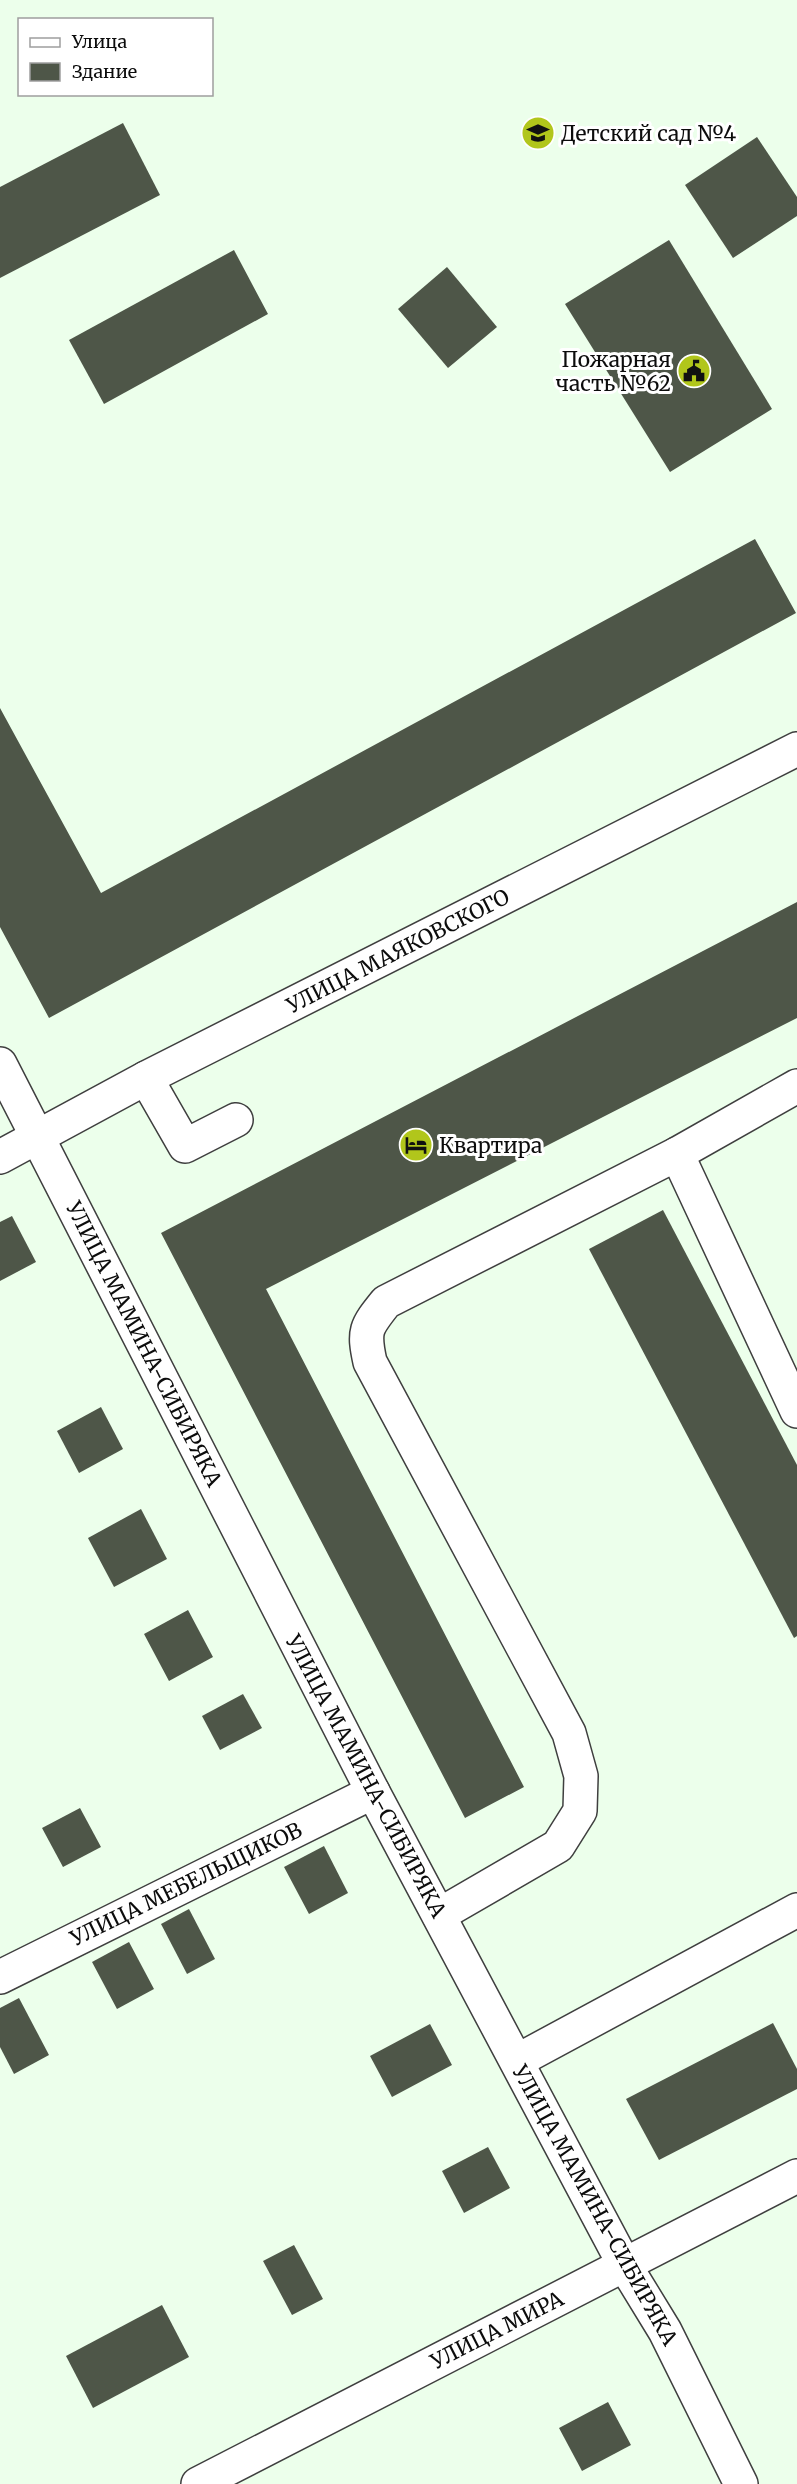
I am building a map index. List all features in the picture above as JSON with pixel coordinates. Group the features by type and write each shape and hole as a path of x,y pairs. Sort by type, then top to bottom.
{"street":[{"name":"УЛИЦА МАЯКОВСКОГО","path":"0,1156 146,1078 797,749"},
{"name":"УЛИЦА МАМИНА-СИБИРЯКА","path":"0,1064 373,1792 624,2264 665,2331 741,2484"},
{"path":"146,1078 185,1146 236,1120"},
{"path":"439,1915 558,1846 580,1811 581,1776 569,1733 370,1362 364,1338 370,1322 386,1302 677,1154 797,1086"},
{"path":"677,1154 797,1411"},
{"name":"УЛИЦА МЕБЕЛЬЩИКОВ","path":"0,1977 373,1792"},
{"path":"517,2061 797,1910"},
{"name":"УЛИЦА МИРА","path":"198,2484 797,2176"}],"building":[{"path":"123,123 160,195 0,278 0,187"},
{"path":"757,137 797,197 797,216 733,258 685,185"},
{"path":"669,240 772,409 670,472 565,304"},
{"path":"234,250 268,314 104,404 69,340"},
{"path":"447,267 497,327 448,368 398,309"},
{"path":"755,539 796,613 49,1018 0,927 0,708 101,893"},
{"path":"797,902 797,1018 266,1289 524,1787 465,1818 161,1233"},
{"path":"663,1210 797,1465 797,1636 794,1638 589,1249"},
{"path":"12,1216 36,1262 0,1281 0,1222"},
{"path":"101,1407 123,1449 79,1473 57,1431"},
{"path":"141,1509 167,1559 114,1587 88,1538"},
{"path":"188,1610 213,1657 169,1681 144,1634"},
{"path":"243,1694 262,1728 220,1750 202,1716"},
{"path":"80,1808 101,1847 63,1867 42,1828"},
{"path":"324,1846 348,1893 309,1914 284,1867"},
{"path":"189,1909 215,1959 187,1974 161,1924"},
{"path":"129,1942 154,1989 117,2009 92,1962"},
{"path":"19,1998 49,2055 14,2074 0,2047 0,2008"},
{"path":"773,2023 797,2069 797,2089 659,2160 626,2099"},
{"path":"430,2024 452,2065 392,2097 370,2056"},
{"path":"488,2147 510,2188 464,2213 442,2171"},
{"path":"294,2245 323,2299 292,2315 263,2261"},
{"path":"162,2305 189,2357 93,2408 66,2356"},
{"path":"608,2402 631,2445 582,2471 559,2428"}],"place":[{"name":"Детский сад №4","path":"538,133"},
{"name":"Пожарная часть №62","path":"694,371"},
{"name":"Квартира","path":"416,1145"}]}
